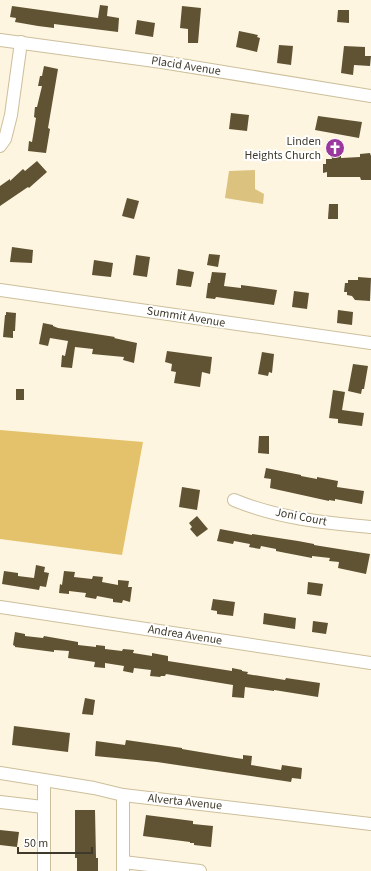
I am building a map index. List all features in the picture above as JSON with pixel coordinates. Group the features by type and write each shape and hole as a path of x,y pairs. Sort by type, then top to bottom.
{"street":[{"name":"Placid Avenue","path":"0,40 162,62 371,96"},
{"path":"0,146 5,139 11,115 21,42"},
{"name":"Summit Avenue","path":"0,290 371,343"},
{"name":"Joni Court","path":"234,500 256,508 301,518 335,524 371,527"},
{"name":"Andrea Avenue","path":"0,607 371,663"},
{"name":"Alverta Avenue","path":"0,773 94,788 123,795 371,824"},
{"path":"44,780 44,871"},
{"path":"123,795 123,866 200,871"},
{"path":"0,802 43,807"}],"shaded area":[{"path":"255,170 255,189 264,194 263,204 225,198 229,171"},
{"path":"0,430 143,442 122,555 0,539"}],"building":[{"path":"100,5 108,6 107,16 119,18 118,32 54,24 54,28 38,26 15,22 16,18 10,17 12,6 98,18"},
{"path":"182,6 201,8 198,43 188,43 188,29 180,28"},
{"path":"338,10 349,10 349,23 337,22"},
{"path":"137,20 155,23 153,37 135,34"},
{"path":"239,31 258,35 257,37 260,38 257,52 236,47"},
{"path":"279,45 293,46 291,65 277,63"},
{"path":"344,46 365,47 365,56 371,56 370,66 354,65 353,75 341,73"},
{"path":"44,66 58,69 48,128 50,129 46,153 28,151 29,141 32,142 36,118 34,117 35,107 37,107 42,86 38,86"},
{"path":"231,113 249,115 247,131 229,129"},
{"path":"318,116 362,122 359,138 315,130"},
{"path":"370,153 371,180 361,180 360,177 327,177 327,172 323,173 323,164 326,164 326,159 332,159 331,154 341,154 341,158 360,157 360,154"},
{"path":"37,161 47,172 29,188 28,187 0,206 0,186 10,179 10,181 23,169 25,171"},
{"path":"127,198 139,201 134,219 122,216"},
{"path":"329,204 338,204 338,219 328,219"},
{"path":"12,247 33,250 32,263 10,262"},
{"path":"209,254 220,255 218,267 207,265"},
{"path":"136,255 150,257 147,277 133,275"},
{"path":"94,260 113,263 111,277 92,275"},
{"path":"178,269 194,272 191,287 176,285"},
{"path":"212,272 226,273 224,286 241,288 241,285 277,290 274,305 216,297 215,299 206,298 208,283 210,283"},
{"path":"358,277 371,278 370,301 355,300 352,296 347,295 347,292 344,292 345,283 348,283 348,280 358,280"},
{"path":"294,291 309,293 307,309 292,307"},
{"path":"338,310 353,312 352,325 337,323"},
{"path":"6,312 16,313 13,338 3,337"},
{"path":"43,323 53,325 58,328 115,337 114,338 137,343 134,363 123,360 124,357 92,354 93,349 75,347 72,368 61,367 62,355 65,356 68,341 50,338 48,346 39,344"},
{"path":"167,351 212,357 210,374 202,372 200,387 174,383 176,372 171,371 172,364 165,362"},
{"path":"262,352 274,354 272,373 269,372 268,376 258,374"},
{"path":"353,364 368,366 364,389 362,389 361,394 348,391"},
{"path":"16,389 24,389 24,400 16,400"},
{"path":"333,390 345,392 342,410 364,413 362,426 338,423 338,419 329,418"},
{"path":"259,436 269,436 269,454 258,453"},
{"path":"266,468 317,479 317,477 338,481 337,487 364,491 362,504 335,499 335,501 329,501 270,488 271,479 264,478"},
{"path":"182,487 200,490 197,510 179,507"},
{"path":"197,516 208,529 197,537 190,529 192,527 189,523"},
{"path":"220,529 370,554 366,574 338,568 339,562 329,561 330,558 312,556 312,558 276,551 276,549 261,546 260,549 249,547 250,544 234,541 233,544 217,541"},
{"path":"36,565 45,567 44,572 49,573 46,587 40,586 39,590 2,584 4,571 18,573 18,576 34,578"},
{"path":"64,571 75,572 74,577 92,579 93,576 103,577 102,582 118,585 118,580 129,581 128,587 132,587 130,602 123,600 122,603 113,602 113,599 97,596 96,599 85,597 86,593 69,591 69,594 59,593"},
{"path":"308,582 323,584 321,596 307,594"},
{"path":"213,599 235,602 233,616 217,614 217,611 211,610"},
{"path":"264,613 296,618 295,629 263,624"},
{"path":"313,621 328,623 326,634 312,632"},
{"path":"15,632 25,634 25,636 43,638 44,636 78,642 78,645 96,647 96,645 105,646 105,649 122,651 123,649 134,650 133,653 152,656 152,653 168,656 168,661 232,671 232,668 248,672 247,674 285,680 286,678 320,683 318,697 245,687 244,698 232,697 233,685 166,674 165,676 160,677 150,676 151,670 134,668 133,673 123,671 124,666 105,663 105,668 94,667 95,662 68,658 69,651 54,650 54,652 15,647 13,645"},
{"path":"85,698 95,700 93,715 82,714"},
{"path":"14,726 70,733 68,752 12,745"},
{"path":"126,740 243,759 243,755 252,756 251,765 281,770 282,765 302,768 301,779 292,778 291,782 157,762 95,756 96,741 125,745"},
{"path":"75,810 95,810 96,858 98,858 98,871 77,871 77,858 75,858"},
{"path":"146,815 193,821 193,824 213,826 211,847 194,845 194,843 190,842 143,836"},
{"path":"0,830 19,832 17,847 0,845"}],"place":[{"name":"Linden Heights Church","path":"335,148"}]}
